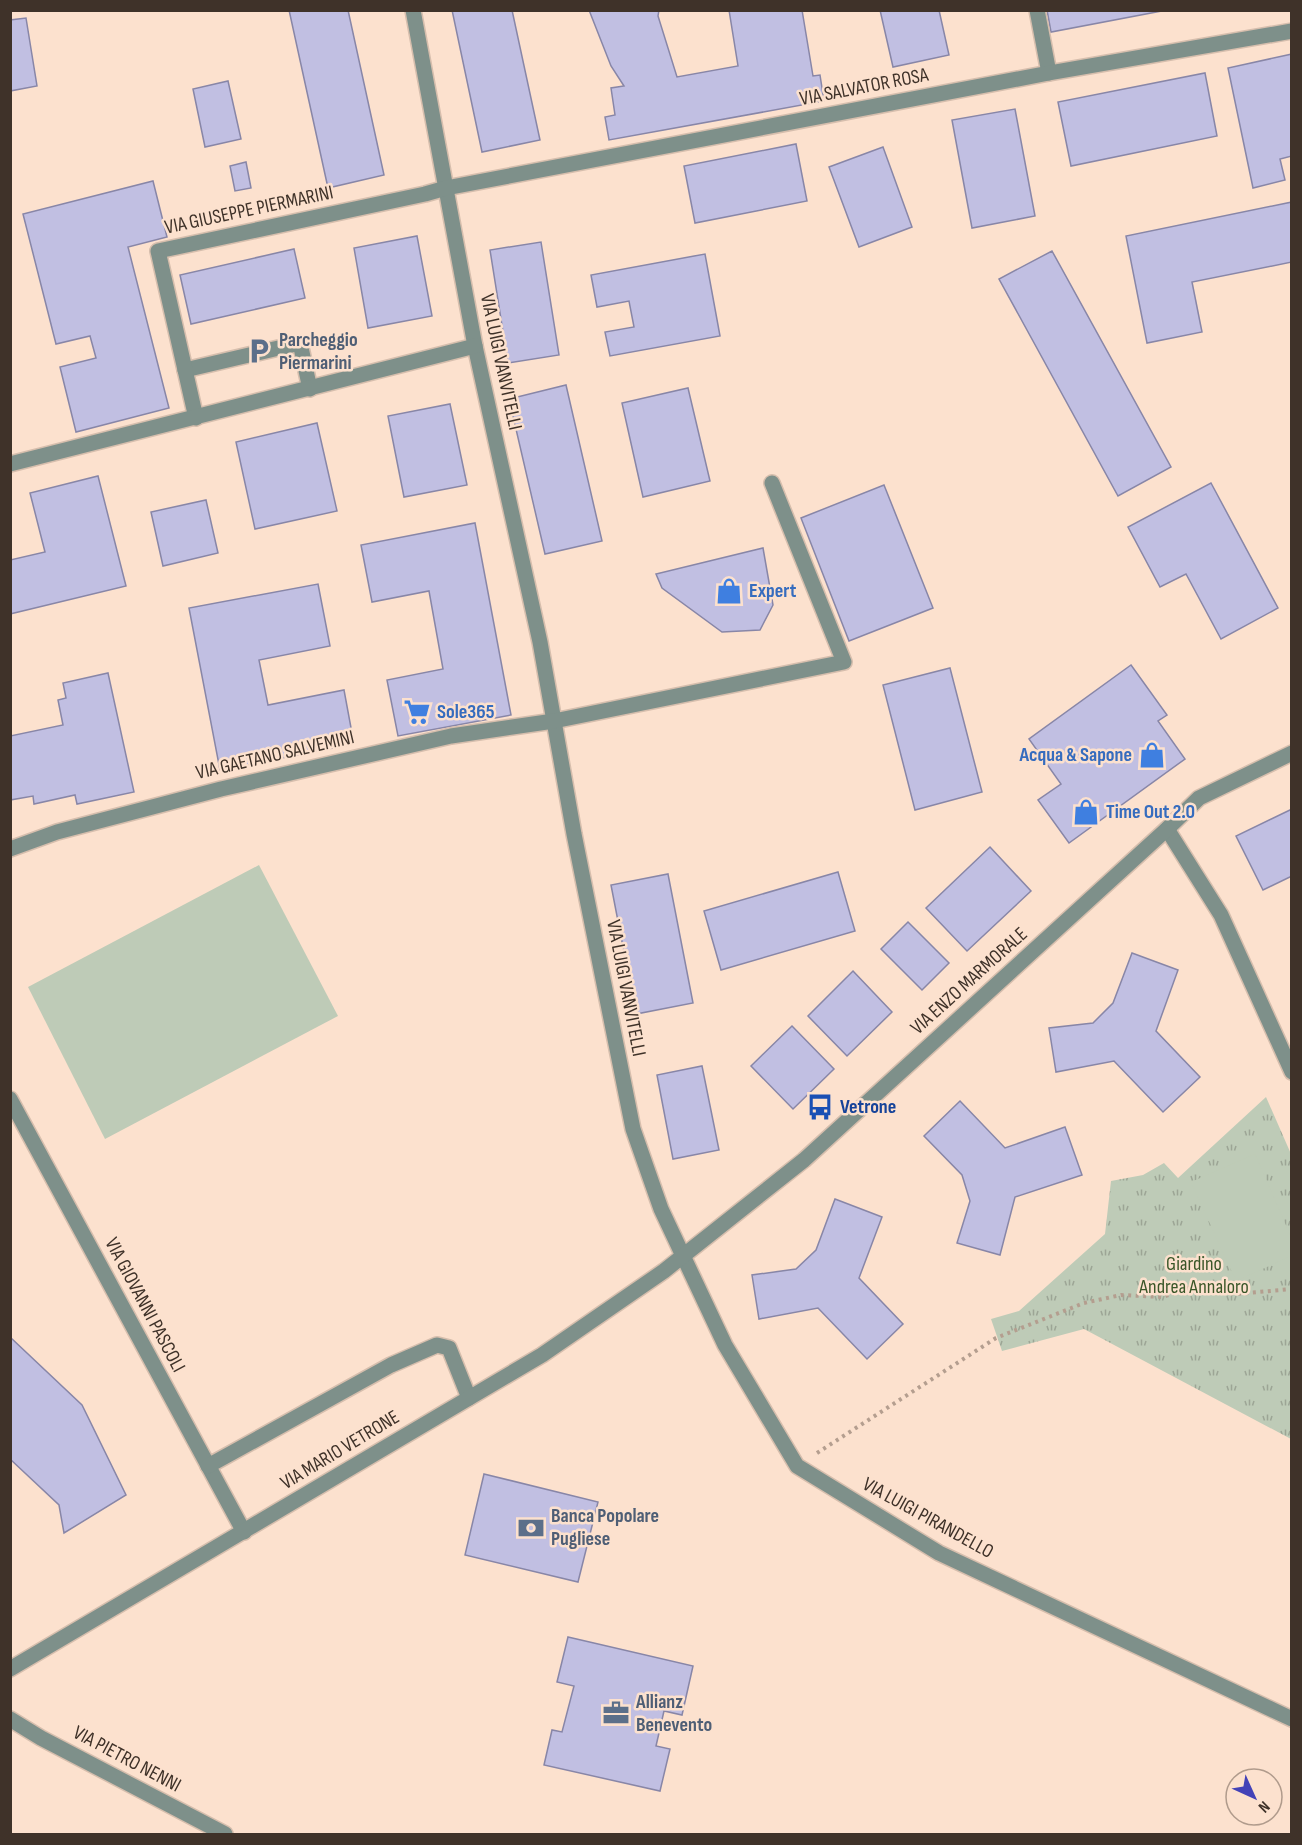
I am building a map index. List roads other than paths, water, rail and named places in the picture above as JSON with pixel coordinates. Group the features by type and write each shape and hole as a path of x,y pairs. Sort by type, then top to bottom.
{"street":[{"name":"VIA LUIGI VANVITELLI","path":"412,10 475,346 540,642 574,834 633,1129 661,1209 684,1255"},
{"path":"1037,10 1049,73"},
{"name":"VIA SALVATOR ROSA","path":"446,188 1049,73 1292,31"},
{"name":"VIA GIUSEPPE PIERMARINI","path":"196,418 158,251 446,188"},
{"path":"185,370 300,343 310,389"},
{"path":"10,464 475,346"},
{"path":"554,720 844,662 772,483"},
{"name":"VIA GAETANO SALVEMINI","path":"10,849 57,832 221,789 451,736 554,720"},
{"name":"VIA ENZO MARMORALE","path":"684,1255 804,1160 1199,798 1292,753"},
{"path":"1167,829 1221,915 1292,1072"},
{"name":"VIA GIOVANNI PASCOLI","path":"10,1099 244,1532"},
{"name":"VIA MARIO VETRONE","path":"10,1669 542,1355 684,1255"},
{"name":"VIA LUIGI PIRANDELLO","path":"684,1255 725,1345 797,1466 939,1553 1292,1719"},
{"path":"208,1466 391,1365 437,1345 449,1348 469,1398"},
{"name":"VIA PIETRO NENNI","path":"10,1719 41,1738 225,1834"}],"place":[{"name":"Parcheggio Piermarini","path":"259,351"},
{"name":"Expert","path":"729,591"},
{"name":"Sole365","path":"417,712"},
{"name":"Acqua & Sapone","path":"1152,755"},
{"name":"Time Out 2.0","path":"1086,812"},
{"name":"Vetrone","path":"820,1107"},
{"name":"Banca Popolare Pugliese","path":"531,1528"},
{"name":"Allianz Benevento","path":"616,1713"}],"park label":[{"name":"Giardino Andrea Annaloro","path":"1194,1276"}]}
